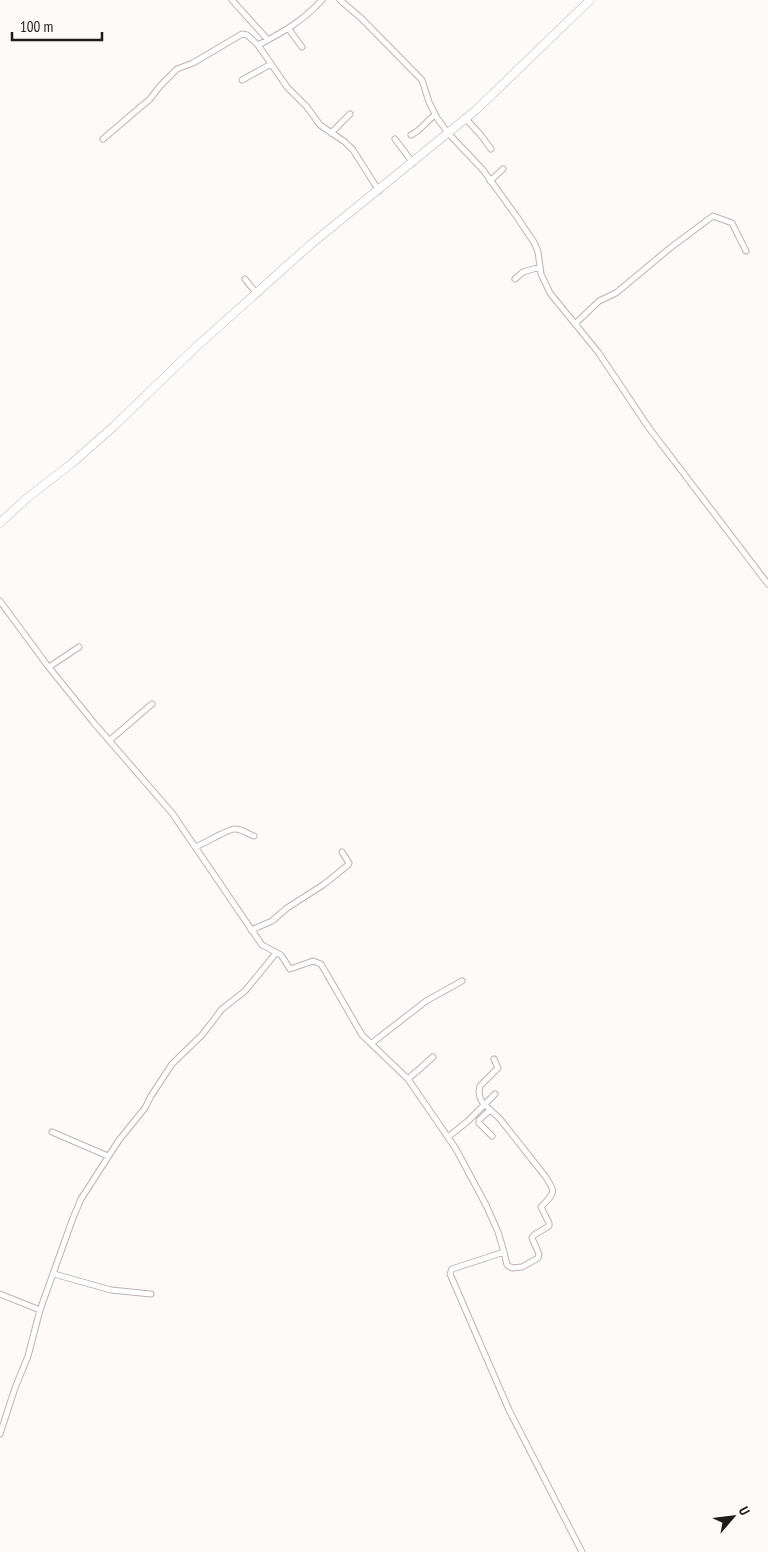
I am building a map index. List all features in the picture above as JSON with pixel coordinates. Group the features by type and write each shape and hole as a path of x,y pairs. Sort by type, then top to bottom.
{"main road":[{"path":"0,523 99,439 196,347 310,245 466,119 590,0"}],"street":[{"path":"232,0 268,40"},
{"path":"258,45 307,15 322,0"},
{"path":"340,0 361,18 420,77 432,117 472,157 518,218 534,244 538,252 537,268 550,293 598,352 649,428 768,584"},
{"path":"288,28 302,47"},
{"path":"103,139 150,99 160,86 180,67 193,63 242,34 247,34 258,45 287,87 307,107 320,124 353,150 379,190"},
{"path":"242,80 271,64"},
{"path":"331,133 350,114"},
{"path":"412,134 421,130 432,117"},
{"path":"466,119 491,149"},
{"path":"394,139 413,163"},
{"path":"490,181 504,169"},
{"path":"575,324 599,301 616,293 670,248 713,216 732,223 746,251"},
{"path":"515,279 523,272 537,268"},
{"path":"245,279 257,294"},
{"path":"0,601 49,667 172,813 264,947 281,955 290,969 313,961 320,962 361,1033 408,1078 448,1137 486,1205 498,1232 507,1265 512,1268 519,1268 538,1258 539,1255 532,1238 549,1226 550,1223 541,1207 553,1195 553,1192 546,1176 500,1119 480,1098 478,1090 489,1075 498,1068 494,1059"},
{"path":"49,667 79,647"},
{"path":"110,740 152,704"},
{"path":"195,847 233,828 254,836"},
{"path":"251,930 272,921 287,908 348,865 349,863 342,852"},
{"path":"0,1434 28,1356 40,1310 80,1202 108,1156 146,1106 172,1064 202,1035 222,1009 245,991 276,953"},
{"path":"372,1043 426,1001 462,981"},
{"path":"408,1078 433,1057"},
{"path":"448,1137 494,1094"},
{"path":"490,1110 479,1120 479,1123 492,1136"},
{"path":"52,1132 108,1156"},
{"path":"504,1252 452,1269 450,1274 509,1410 582,1552"},
{"path":"54,1274 111,1290 151,1294"},
{"path":"0,1294 40,1310"}]}
